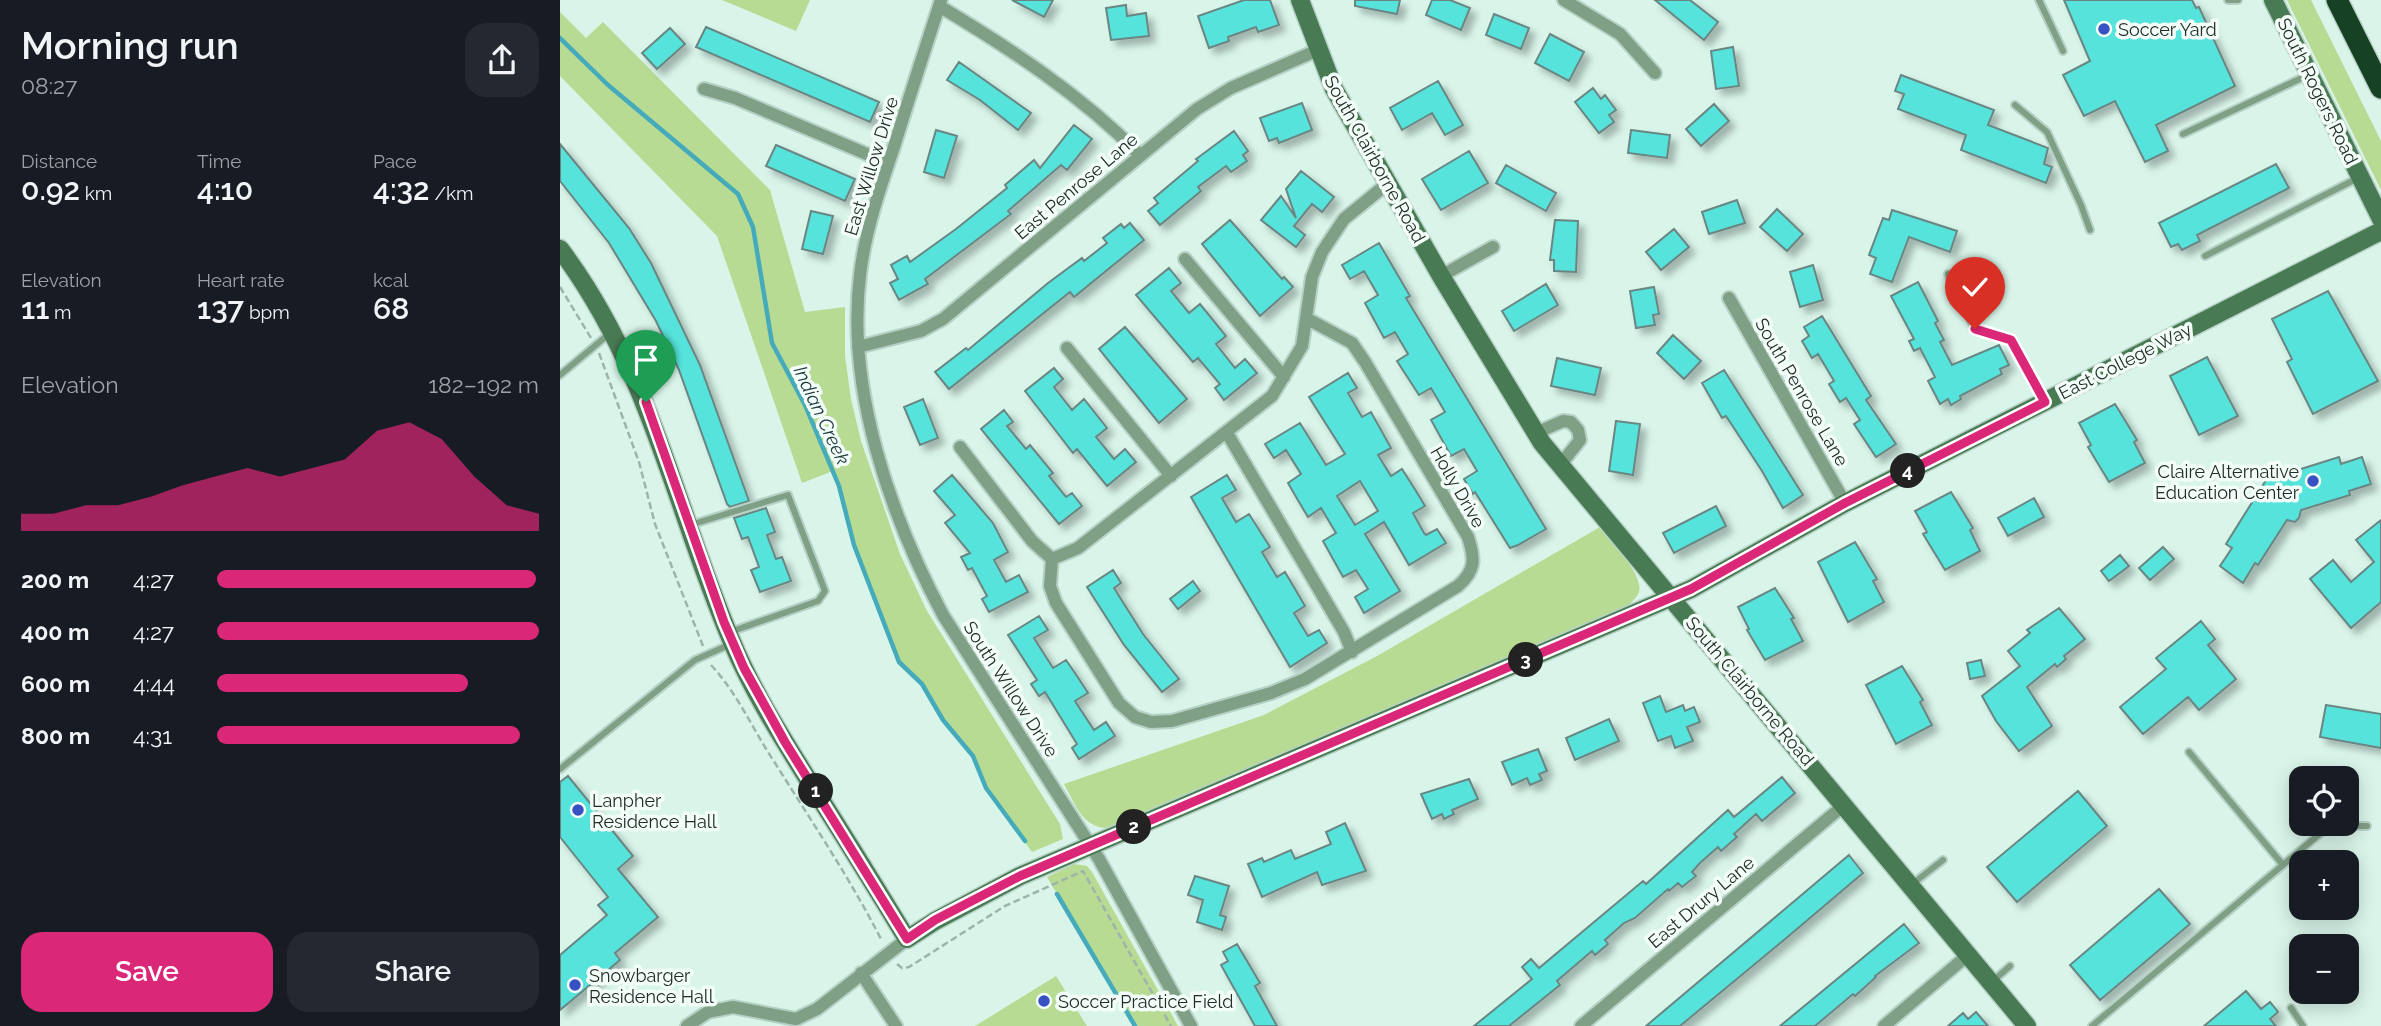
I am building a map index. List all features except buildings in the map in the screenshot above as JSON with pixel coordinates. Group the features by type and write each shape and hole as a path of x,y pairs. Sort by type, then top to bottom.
{"highway":[{"path":"2337,0 2381,88"}],"street":[{"name":"South Clairborne Road","path":"1300,0 1334,89 1441,276 1536,433 2027,1026"},
{"path":"1564,0 1620,34 1655,73"},
{"name":"South Rogers Road","path":"2273,0 2381,219"},
{"path":"940,3 1087,105 1140,155"},
{"name":"East Willow Drive","path":"858,347 860,272 869,227 940,3"},
{"name":"East Penrose Lane","path":"858,347 908,335 943,319 1197,108 1231,88 1318,50"},
{"path":"704,89 735,97 888,163"},
{"path":"960,447 1032,541 1052,559 1078,548 1272,396 1302,346 1312,277 1328,239 1344,219 1387,184"},
{"name":"East College Way","path":"804,1026 817,1009 907,939 990,890 1672,598 1845,503 2381,231"},
{"path":"1441,276 1493,247"},
{"path":"560,249 612,330 646,402 730,638 785,742 907,939"},
{"path":"1185,259 1283,377"},
{"name":"South Penrose Lane","path":"1730,298 1845,503"},
{"name":"Holly Drive","path":"1052,559 1050,586 1056,603 1119,703 1135,717 1151,722 1172,721 1271,693 1305,680 1458,586 1470,575 1475,559 1468,537 1366,362 1352,343 1306,318"},
{"name":"South Willow Drive","path":"858,347 864,401 876,447 923,578 943,615 1091,846 1191,1026"},
{"path":"1067,348 1171,476"},
{"path":"1536,433 1563,421 1571,422 1578,430 1580,440 1561,464"},
{"path":"1227,433 1344,632 1352,653"},
{"name":"East Drury Lane","path":"1581,1026 1844,805"},
{"path":"1884,1026 1968,955"},
{"path":"861,973 896,1026"},
{"name":"East College Way","path":"687,1026 708,1012 733,1007 796,1019 817,1009"}],"lane":[{"path":"2039,0 2063,51"},
{"path":"2228,0 2238,0"},
{"path":"2183,134 2310,75"},
{"path":"2015,105 2047,132 2090,230"},
{"path":"2204,256 2360,177"},
{"path":"1948,274 1975,329 2011,340 2045,402"},
{"path":"560,375 612,330"},
{"path":"560,769 706,654 730,638 818,601 825,591 788,495 690,525"},
{"path":"2189,752 2283,865"},
{"path":"2092,1026 2329,826 2367,826"},
{"path":"1911,886 1943,860"},
{"path":"1991,982 2010,966"},
{"path":"2291,1008 2303,1026"}],"path":[{"path":"560,287 596,346 639,463 655,524 709,663 730,685 772,760 842,867 888,953 902,968 909,967 1005,906 1083,871 1171,1026"}],"green space":[{"path":"722,0 810,0 796,31"},
{"path":"2287,0 2311,0 2381,141 2381,190"},
{"path":"560,12 586,38 603,22 770,190 805,312 845,307 845,356 851,399 861,441 900,554 927,611 1060,824 1063,839 1032,852 986,788 973,756 943,720 922,684 899,662 854,545 833,471 802,483 717,236 560,76"},
{"path":"1600,527 1625,558 1639,585 1638,594 1625,609 1106,828 1091,823 1075,806 1064,784 1264,715 1377,656"},
{"path":"1074,864 1087,866 1092,872 1178,1026 1135,1026 1047,877"},
{"name":"Soccer Practice Field","path":"1056,976 1087,1026 975,1026"}],"waterway":[{"name":"Indian Creek","path":"560,38 608,85 738,194 753,227 772,343 805,405 839,486 854,545 899,662 922,684 943,720 973,756 986,788 1025,841"},
{"name":"Indian Creek","path":"1057,894 1135,1026"}],"place":[{"name":"Soccer Yard","path":"2104,29"},
{"name":"Claire Alternative Education Center","path":"2313,481"},
{"name":"Lanpher Residence Hall","path":"578,810"},
{"name":"Snowbarger Residence Hall","path":"575,985"},
{"name":"Soccer Practice Field","path":"1044,1001"}],"route":[{"path":"646,402 732,644 785,742 907,939 935,920 1020,876 1691,589 1845,503 2045,402 2017,346 1997,333 1975,329"}]}
